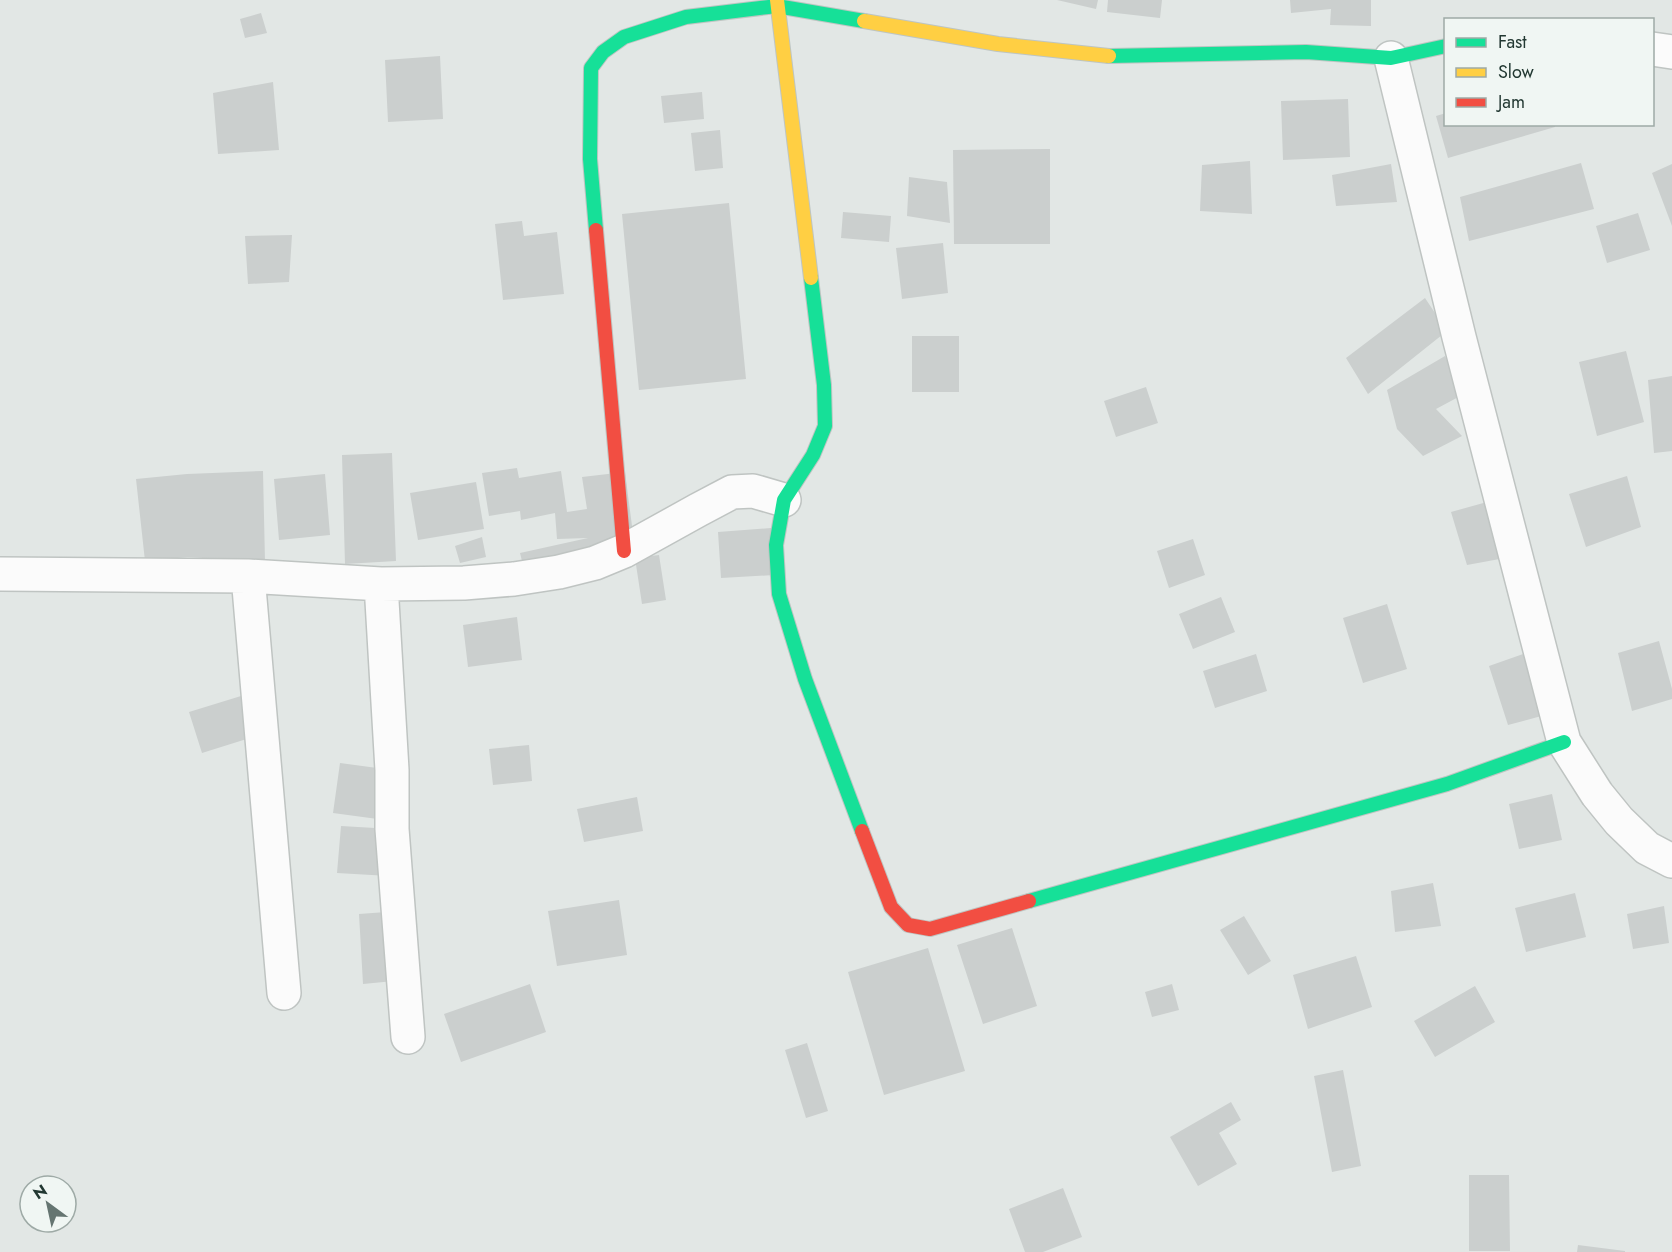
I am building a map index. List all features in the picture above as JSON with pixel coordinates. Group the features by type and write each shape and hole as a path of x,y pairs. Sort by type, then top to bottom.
{"street":[{"path":"777,3 824,385 825,426 813,455 784,500 776,545 779,594 805,679 891,907 908,925 930,929 1447,784 1564,741"},
{"path":"624,551 590,159 591,68 603,52 624,37 686,17 777,3 998,44 1106,56 1306,52 1390,58 1444,46"},
{"path":"1654,48 1672,52"},
{"path":"1390,58 1459,337 1564,741 1597,794 1619,821 1647,848 1672,861"},
{"path":"0,574 248,576 381,584 464,583 514,579 559,572 595,563 624,551 732,492 753,491 784,500"},
{"path":"248,576 284,993"},
{"path":"381,584 392,770 392,829 408,1037"}],"building":[{"path":"1057,0 1098,0 1096,9"},
{"path":"1108,0 1162,0 1160,18 1107,12"},
{"path":"1290,0 1371,0 1371,26 1330,25 1331,9 1291,13"},
{"path":"261,13 267,33 245,38 240,19"},
{"path":"440,56 443,119 388,122 385,60"},
{"path":"273,82 279,150 218,154 213,93"},
{"path":"702,92 704,119 664,123 661,96"},
{"path":"1348,99 1350,157 1283,160 1281,101"},
{"path":"1444,114 1444,126 1555,127 1448,158 1436,116"},
{"path":"720,130 723,168 695,171 691,133"},
{"path":"1050,149 1050,244 954,244 953,150"},
{"path":"1250,161 1252,214 1200,211 1202,165"},
{"path":"1581,163 1594,209 1469,241 1460,197"},
{"path":"1391,164 1397,202 1336,206 1332,175"},
{"path":"1672,164 1672,226 1652,173"},
{"path":"909,177 947,182 950,223 907,216"},
{"path":"729,203 746,379 639,390 622,214"},
{"path":"843,212 891,216 889,242 841,238"},
{"path":"1638,213 1650,250 1607,263 1596,226"},
{"path":"522,221 524,236 557,232 564,294 503,300 495,224"},
{"path":"292,235 289,282 248,284 245,236"},
{"path":"943,243 948,293 902,299 896,248"},
{"path":"1425,298 1447,331 1368,394 1346,358"},
{"path":"912,336 959,336 959,392 912,392"},
{"path":"1626,351 1644,422 1597,436 1579,362"},
{"path":"1445,356 1464,394 1436,409 1462,436 1423,456 1397,429 1387,390"},
{"path":"1672,376 1672,451 1654,453 1648,380"},
{"path":"1146,387 1158,423 1116,437 1104,401"},
{"path":"392,453 396,561 345,564 342,455"},
{"path":"517,468 519,478 561,471 567,512 587,509 582,477 625,472 635,549 524,569 520,553 588,538 557,539 555,513 521,520 520,511 489,516 482,473"},
{"path":"263,471 265,562 188,557 145,561 136,479"},
{"path":"325,474 330,535 279,540 274,479"},
{"path":"1627,476 1641,527 1586,547 1569,494"},
{"path":"476,482 484,529 418,540 410,493"},
{"path":"1487,502 1505,558 1467,565 1451,512"},
{"path":"771,528 774,575 721,578 718,532"},
{"path":"482,537 486,557 460,563 455,546"},
{"path":"1193,539 1205,575 1169,588 1157,551"},
{"path":"659,555 666,600 642,604 635,558"},
{"path":"1221,597 1235,632 1193,649 1179,614"},
{"path":"1387,604 1407,669 1363,683 1343,618"},
{"path":"517,617 522,660 468,667 463,625"},
{"path":"1659,641 1672,689 1672,699 1632,711 1618,653"},
{"path":"1540,648 1556,712 1508,725 1489,666"},
{"path":"1256,654 1267,691 1215,708 1203,671"},
{"path":"241,696 253,737 202,753 189,712"},
{"path":"529,745 532,781 493,785 489,749"},
{"path":"340,763 392,770 385,820 333,813"},
{"path":"1552,794 1562,840 1519,849 1509,804"},
{"path":"637,797 643,831 584,842 577,809"},
{"path":"341,826 392,829 389,876 337,873"},
{"path":"1433,883 1441,926 1395,932 1391,891"},
{"path":"1575,893 1586,937 1526,952 1515,908"},
{"path":"619,900 627,955 557,966 548,911"},
{"path":"1664,906 1669,943 1633,949 1627,914"},
{"path":"400,911 404,980 363,984 359,914"},
{"path":"1244,916 1271,961 1248,975 1220,930"},
{"path":"1012,928 1037,1006 983,1024 957,945"},
{"path":"928,948 965,1071 884,1095 848,972"},
{"path":"1356,956 1372,1007 1308,1029 1293,975"},
{"path":"530,984 546,1032 461,1062 444,1014"},
{"path":"1172,984 1179,1010 1152,1017 1145,992"},
{"path":"1475,986 1495,1022 1435,1057 1414,1021"},
{"path":"807,1043 828,1111 806,1118 785,1050"},
{"path":"1343,1070 1361,1166 1332,1172 1314,1076"},
{"path":"1231,1102 1241,1120 1219,1133 1237,1164 1198,1186 1170,1137"},
{"path":"1469,1175 1509,1175 1510,1251 1469,1251"},
{"path":"1063,1188 1082,1237 1043,1252 1025,1252 1009,1209"},
{"path":"1578,1245 1625,1251 1625,1252 1577,1252"}],"traffic: fast":[{"path":"596,230 590,159 591,68 603,52 624,37 686,17 777,6 864,21"},
{"path":"1109,56 1306,52 1391,58 1444,46"},
{"path":"811,278 824,385 825,426 813,455 784,500 776,545 779,594 805,679 862,831"},
{"path":"1029,901 1447,784 1564,742"}],"traffic: slow":[{"path":"777,0 811,278"},
{"path":"864,21 998,44 1109,56"}],"traffic: jam":[{"path":"596,230 624,551"},
{"path":"862,831 891,907 908,925 930,929 1029,901"}]}
